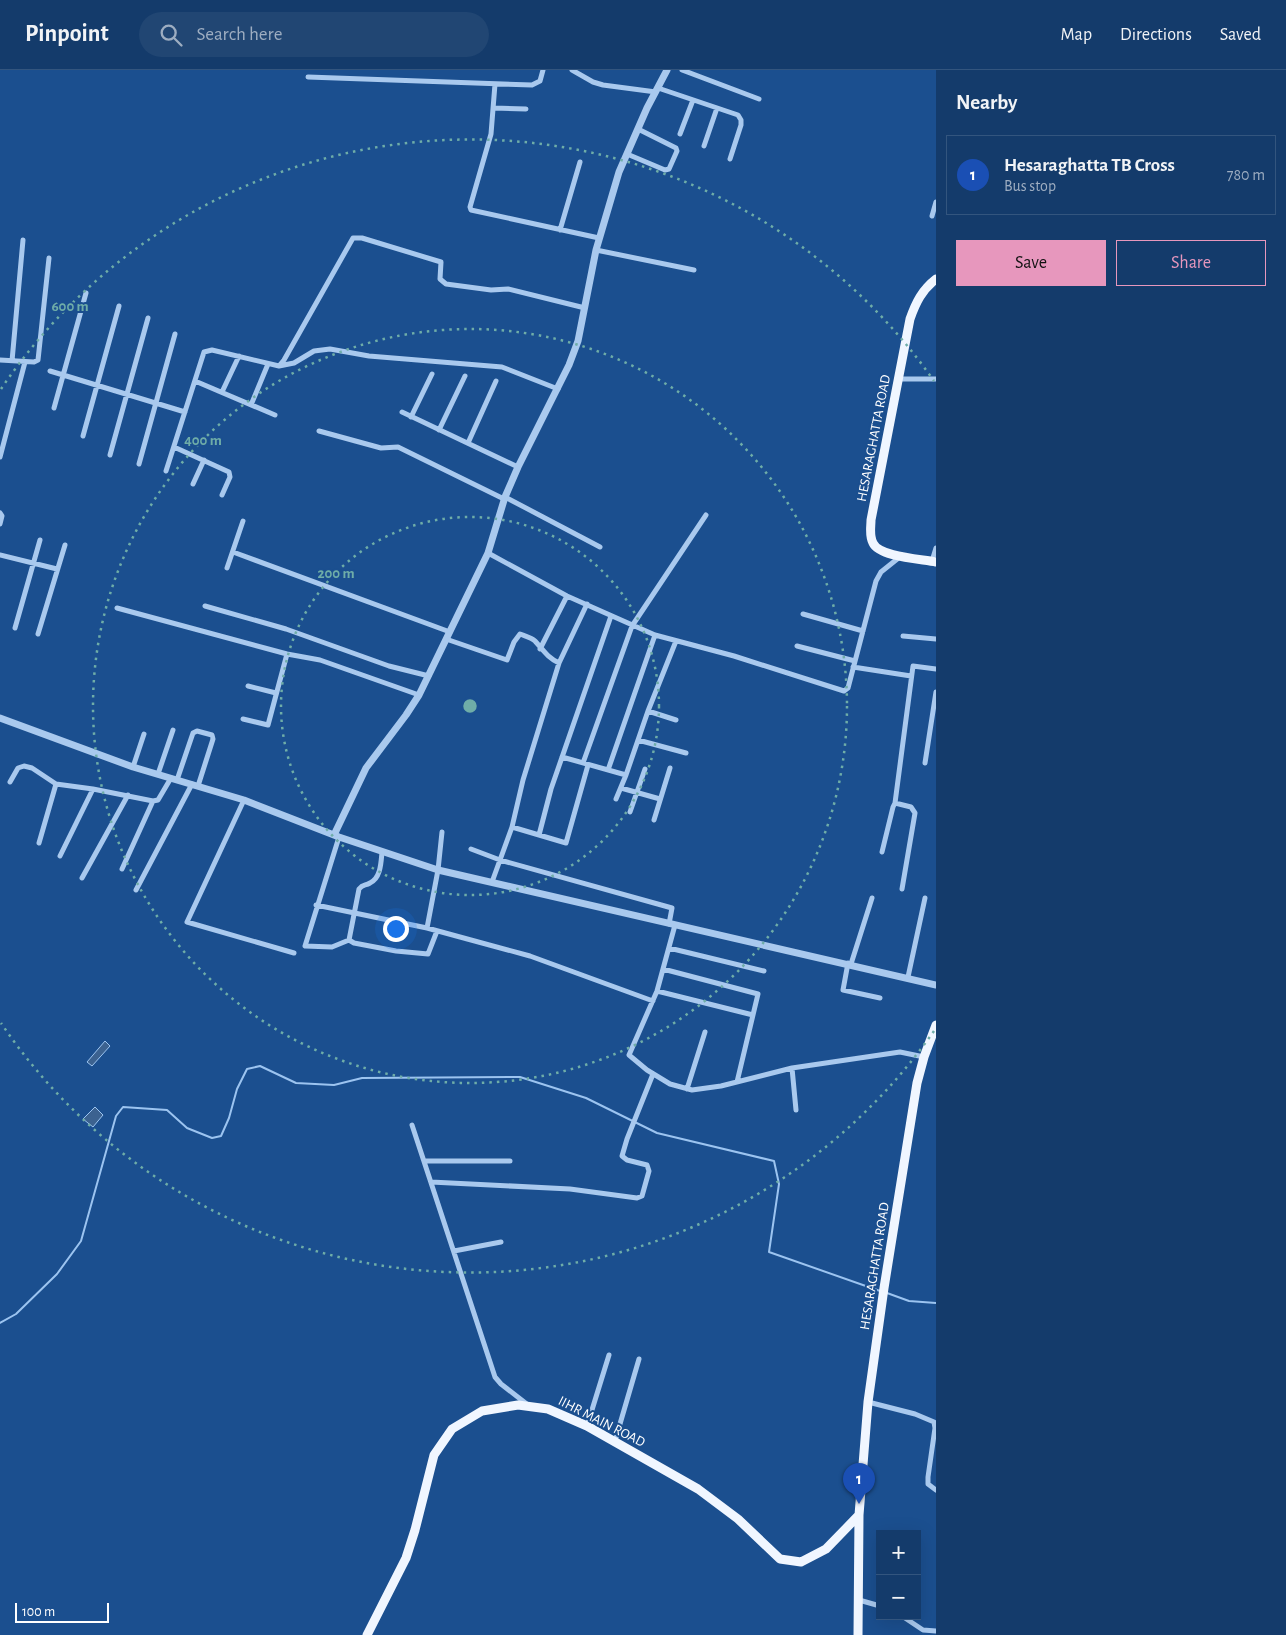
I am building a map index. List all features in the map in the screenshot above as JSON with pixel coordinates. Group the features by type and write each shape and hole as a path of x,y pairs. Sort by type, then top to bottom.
{"main road":[{"name":"HESARAGHATTA ROAD","path":"934,562 892,555 875,547 870,535 871,520 908,328 915,304 924,290 936,279"},
{"name":"HESARAGHATTA ROAD","path":"858,1635 858,1515 868,1402 883,1292 917,1083 936,1025"},
{"name":"IIHR MAIN ROAD","path":"367,1635 406,1558 434,1455 452,1429 482,1411 518,1405 530,1406 548,1409 587,1426 698,1489 738,1519 780,1559 801,1562 826,1549 858,1515"}],"street":[{"path":"308,77 532,85 540,81 543,70"},
{"path":"572,70 602,85 657,90 738,115 741,125 730,159"},
{"path":"349,940 332,947 305,946 337,836 366,768 419,695 488,553 505,498 518,467 558,389 578,341 596,250 619,172 667,70"},
{"path":"682,70 759,99"},
{"path":"495,84 491,134 470,207 471,210 599,238"},
{"path":"680,134 693,100"},
{"path":"494,108 526,109"},
{"path":"704,146 717,108"},
{"path":"627,154 665,170 669,169 677,151 676,148 638,129"},
{"path":"560,230 580,162"},
{"path":"932,216 936,202"},
{"path":"280,366 353,238 362,238 441,262 440,280 442,282 490,290 508,289 586,308"},
{"path":"12,361 23,240"},
{"path":"596,250 694,270"},
{"path":"0,360 25,362 38,360 49,258"},
{"path":"54,408 86,293"},
{"path":"83,436 119,306"},
{"path":"110,455 148,318"},
{"path":"139,464 175,334"},
{"path":"166,471 204,352 212,350 280,366 294,363 314,351 330,349 369,356 502,367 558,389"},
{"path":"222,392 239,356"},
{"path":"0,457 25,362"},
{"path":"251,404 268,364"},
{"path":"50,371 185,412"},
{"path":"411,417 432,374"},
{"path":"439,430 465,376"},
{"path":"898,379 936,379"},
{"path":"194,381 275,415"},
{"path":"468,443 496,381"},
{"path":"402,412 518,467"},
{"path":"319,431 381,448 398,447 505,498 600,547"},
{"path":"174,447 229,472 230,477 222,495"},
{"path":"193,484 204,460"},
{"path":"0,514 2,516 0,524"},
{"path":"512,827 566,843 586,764 632,626 706,515"},
{"path":"226,568 243,521"},
{"path":"15,628 40,540"},
{"path":"38,634 65,545"},
{"path":"934,562 936,548"},
{"path":"232,552 507,660 514,642 520,634 534,640 540,649 559,663"},
{"path":"488,553 567,596 655,635 734,656 844,690 848,688 876,581 881,572 901,556"},
{"path":"0,555 57,569"},
{"path":"540,649 567,596"},
{"path":"492,882 512,827 523,780 559,663 587,604"},
{"path":"205,606 286,629 389,666 429,676"},
{"path":"117,608 287,654 320,660 419,695"},
{"path":"803,614 863,631"},
{"path":"539,835 551,790 611,616"},
{"path":"608,770 655,635"},
{"path":"903,636 936,638"},
{"path":"616,799 676,641"},
{"path":"797,646 854,664 912,676"},
{"path":"243,719 268,725 287,654"},
{"path":"882,852 892,808 895,803 913,666 936,669"},
{"path":"248,686 276,693"},
{"path":"925,764 936,692"},
{"path":"648,711 676,720"},
{"path":"0,718 133,767 244,800 337,836 438,870 936,985"},
{"path":"158,774 173,730"},
{"path":"10,782 18,768 24,766 32,768 56,784 128,795 153,801 158,800 174,779 193,733 197,731 212,735 213,739 195,785 136,890"},
{"path":"133,767 144,734"},
{"path":"638,740 686,754"},
{"path":"562,757 626,775"},
{"path":"654,820 670,768"},
{"path":"630,812 645,769"},
{"path":"39,843 56,784"},
{"path":"621,788 660,799"},
{"path":"60,856 93,789"},
{"path":"82,878 128,795"},
{"path":"244,800 187,922 294,954"},
{"path":"122,868 153,801"},
{"path":"895,803 911,807 915,813 902,889"},
{"path":"427,928 438,870 442,832"},
{"path":"471,849 500,860 672,908 669,948 657,991 628,1055 670,1084 692,1090 721,1086 792,1068 900,1052 924,1057"},
{"path":"349,940 359,889 375,879 380,871 382,852"},
{"path":"872,898 849,964 843,990 880,998"},
{"path":"908,977 925,898"},
{"path":"316,905 427,928 530,956 653,1001"},
{"path":"349,940 354,943 396,951 428,954 437,931"},
{"path":"669,948 764,972"},
{"path":"663,969 758,994 738,1082"},
{"path":"657,991 753,1015"},
{"path":"687,1089 705,1032"},
{"path":"792,1068 796,1110"},
{"path":"430,1182 570,1189 637,1198 642,1196 649,1171 648,1165 627,1160 622,1156 632,1125 653,1074"},
{"path":"412,1125 495,1377 501,1384 530,1406"},
{"path":"424,1161 510,1161"},
{"path":"454,1251 501,1242"},
{"path":"587,1426 609,1355"},
{"path":"615,1441 639,1359"},
{"path":"868,1402 915,1414 934,1422 928,1484 936,1490"},
{"path":"859,1600 876,1605"},
{"path":"908,1620 923,1630 936,1631"}],"water":[{"path":"105,1041 110,1046 92,1066 87,1062"},
{"path":"95,1107 103,1115 93,1127 83,1119"}],"waterway":[{"path":"0,1323 16,1314 57,1274 81,1241 116,1116 123,1107 167,1110 187,1128 212,1138 221,1136 229,1118 237,1089 247,1069 260,1066 296,1083 334,1085 362,1078 520,1077 586,1098 657,1133 774,1161 779,1184 769,1252 880,1291"},
{"path":"887,1293 909,1301 936,1303"}],"place":[{"name":"Hesaraghatta TB Cross","path":"859,1504"}]}
